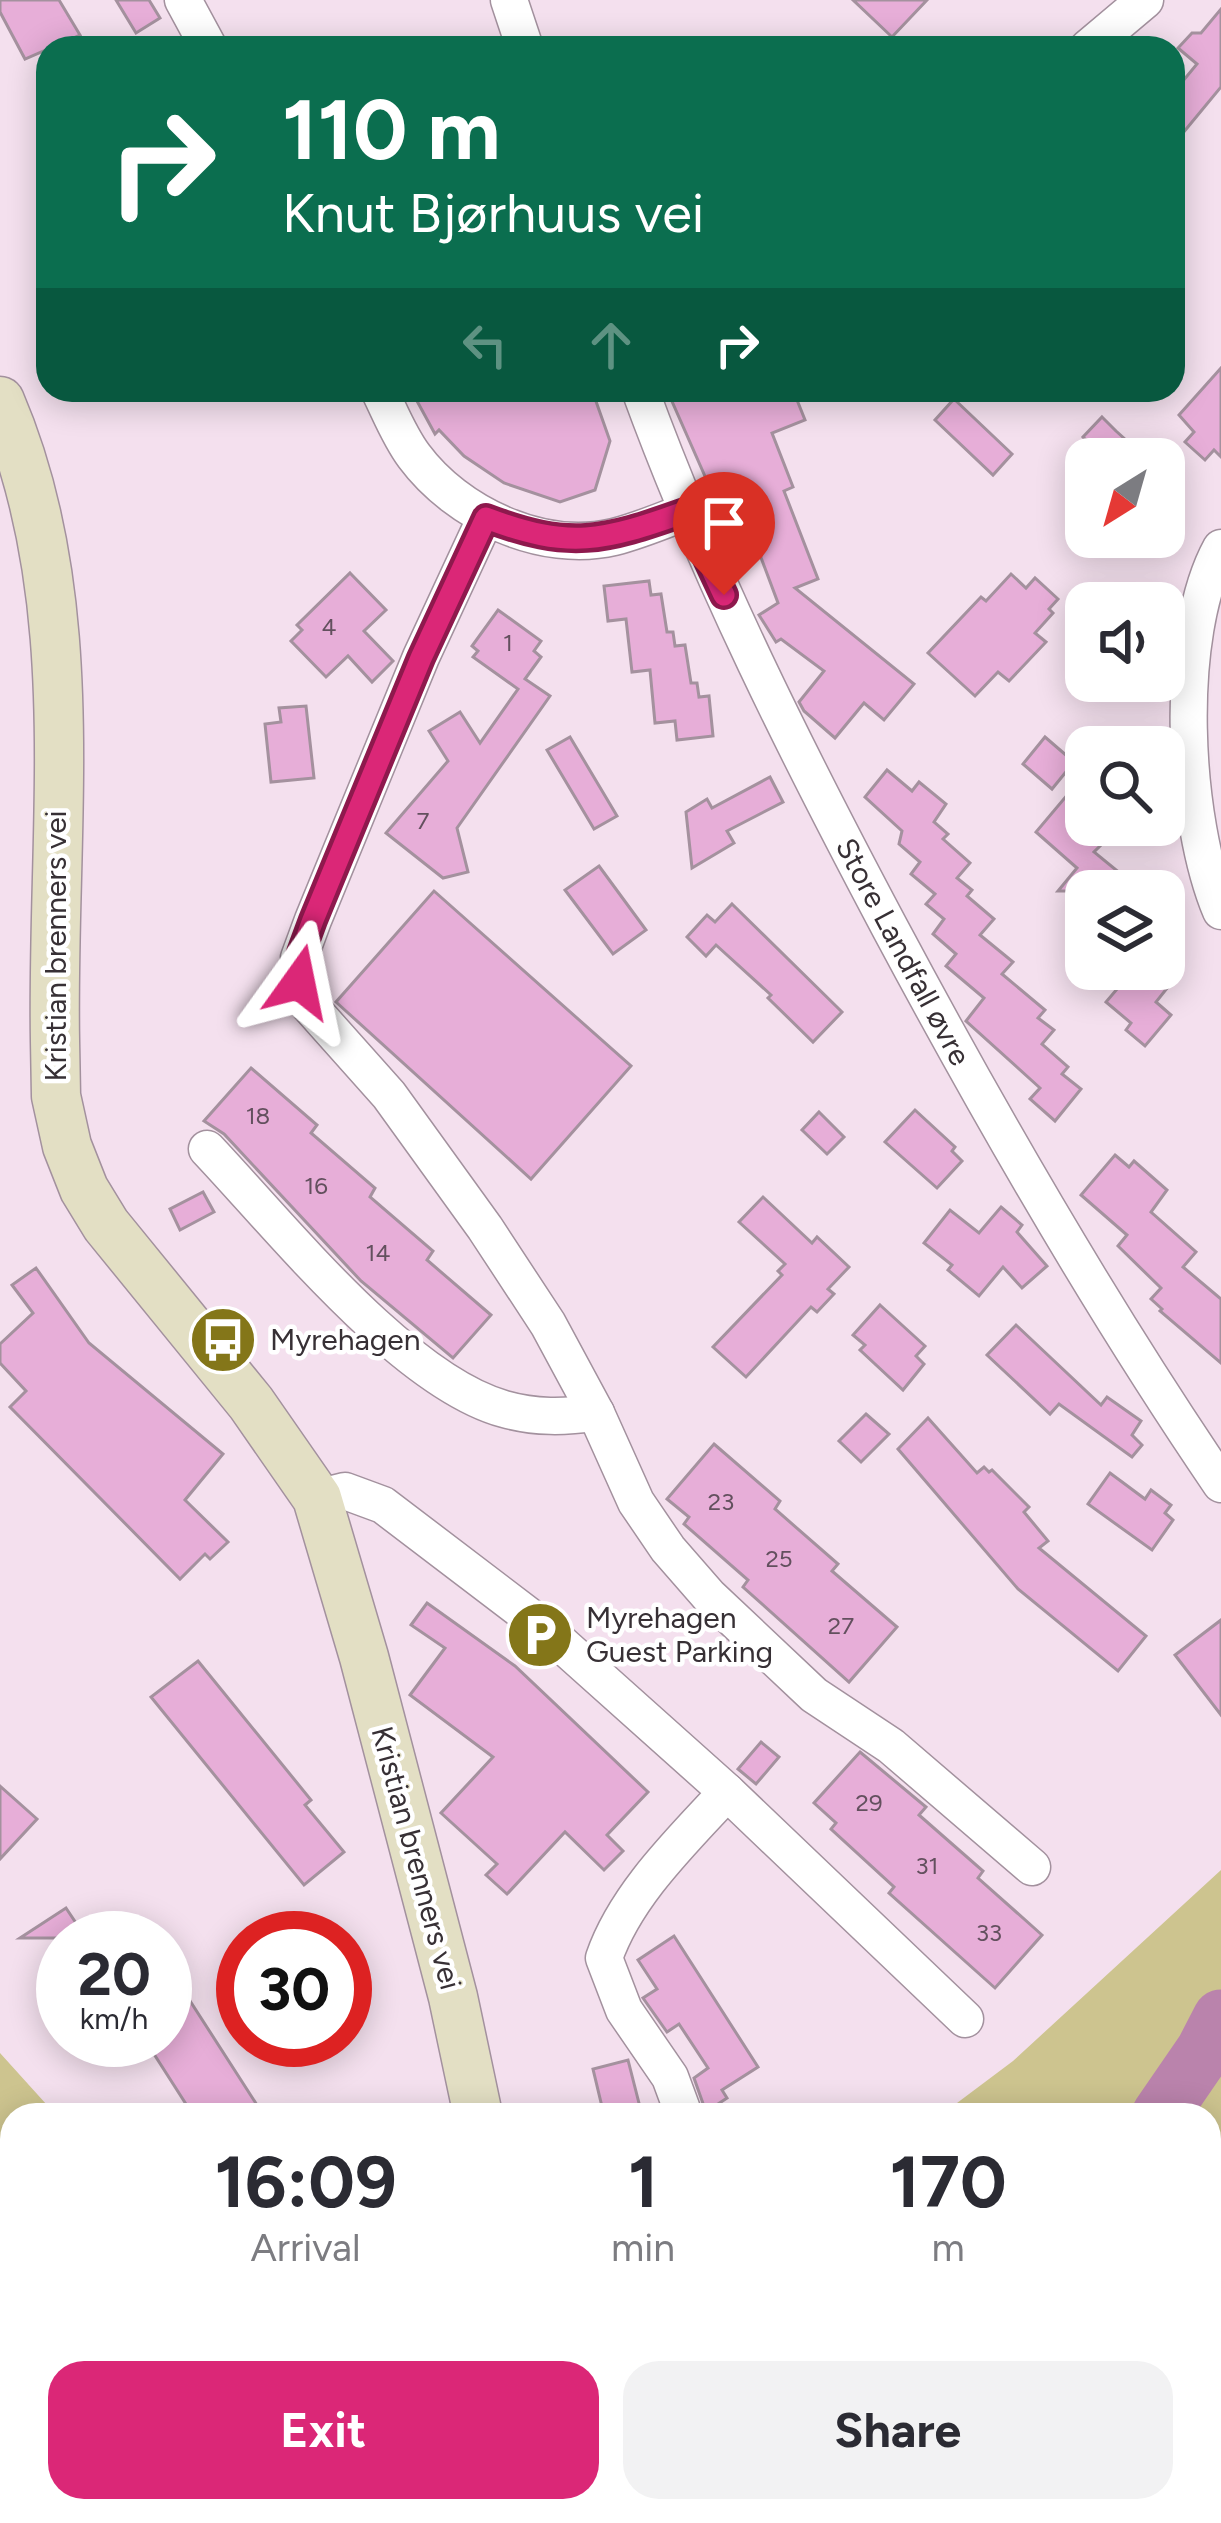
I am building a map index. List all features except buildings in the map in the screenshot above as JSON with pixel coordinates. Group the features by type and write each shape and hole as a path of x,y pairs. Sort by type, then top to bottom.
{"main road":[{"name":"Kristian brenners vei","path":"0,401 42,534 56,626 56,1096 67,1146 106,1226 251,1403 317,1498 364,1657 453,1997 475,2103"}],"street":[{"path":"183,0 202,36"},
{"path":"509,0 520,36"},
{"path":"1102,36 1145,0"},
{"path":"385,402 415,457 436,481 486,518 549,538 583,540 612,537 685,512"},
{"name":"Store Landfall øvre","path":"644,402 685,512 822,801 988,1112 1130,1349 1221,1484"},
{"path":"486,518 421,658 313,920 299,958 299,982 307,1003 389,1095 485,1228 548,1324 636,1502 668,1549 709,1596 814,1695 891,1746 1032,1867"},
{"path":"1221,548 1196,627 1188,719 1207,877 1221,911"},
{"path":"207,1149 404,1352 445,1382 502,1409 554,1418 596,1413"},
{"path":"317,1498 346,1492 383,1505 538,1623 727,1792 964,2019"},
{"path":"680,2103 670,2077 624,2010 604,1958 610,1940 675,1849 727,1792"}],"shaded area":[{"path":"1221,1870 1221,2103 957,2103 1013,2061"},
{"path":"0,2053 45,2103 0,2103"}],"waterway":[{"path":"1168,2103 1221,2018"}],"place":[{"name":"Myrehagen","path":"223,1340"},
{"name":"Myrehagen Guest Parking","path":"540,1635"}],"route":[{"path":"299,982 299,958 313,920 421,658 486,518 549,538 583,540 612,537 685,512 724,595"}]}
